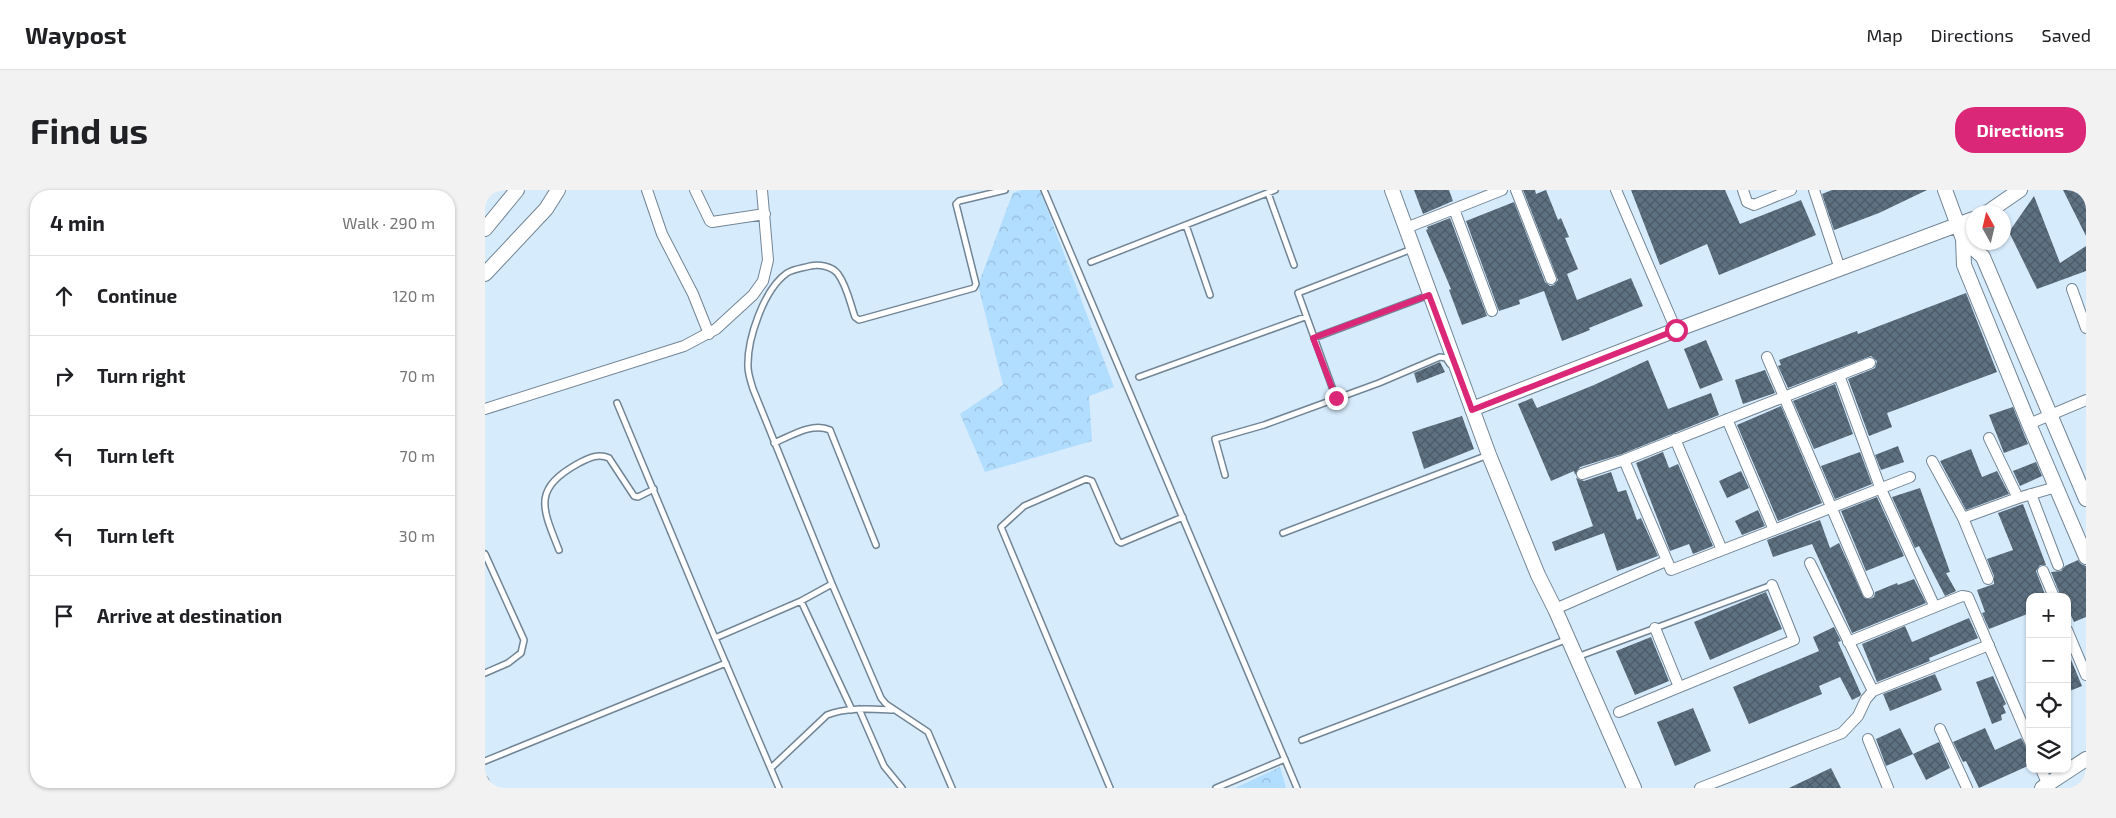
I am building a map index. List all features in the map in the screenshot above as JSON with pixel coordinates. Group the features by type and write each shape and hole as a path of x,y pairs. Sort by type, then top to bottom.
{"street":[{"path":"485,229 517,190"},
{"path":"485,274 546,209 558,190"},
{"path":"647,190 662,234 693,294 709,334"},
{"path":"695,190 712,222 765,214"},
{"path":"485,409 684,346 709,334 753,295 763,281 768,260 762,190"},
{"path":"1393,190 1469,409 1537,575 1555,609 1634,788"},
{"path":"1406,228 1502,190"},
{"path":"1516,190 1551,280"},
{"path":"1616,190 1676,330"},
{"path":"1743,190 1747,202 1753,204 1791,190"},
{"path":"1814,190 1840,269"},
{"path":"1945,190 1963,239 1964,265 2086,557"},
{"path":"1998,205 2020,190"},
{"path":"1453,209 1492,311"},
{"path":"1469,409 1966,222"},
{"path":"1963,239 1983,257 2086,500"},
{"path":"2072,289 2086,328"},
{"path":"1989,327 2009,319"},
{"path":"1767,357 1785,395 1868,593"},
{"path":"1582,474 1624,460 1870,363"},
{"path":"1839,375 1880,487 1933,603"},
{"path":"2029,424 2086,400"},
{"path":"1727,419 1774,530"},
{"path":"1989,438 2018,498"},
{"path":"1675,439 1723,550"},
{"path":"1624,460 1671,570 1880,487 1910,477"},
{"path":"1932,461 1963,518 1987,579"},
{"path":"1963,518 2055,485 2075,474"},
{"path":"2031,494 2058,565"},
{"path":"1555,609 1666,562"},
{"path":"1809,563 1873,691"},
{"path":"2043,572 2052,593"},
{"path":"1619,712 1794,640 1772,584"},
{"path":"1848,642 1966,596 1973,605 2026,733"},
{"path":"1655,628 1679,687"},
{"path":"2070,638 2086,675"},
{"path":"1700,788 1842,733 1858,716 1866,699 1873,691 1989,645"},
{"path":"1940,728 1967,788"},
{"path":"1868,739 1889,788"},
{"path":"2042,773 2046,787 2086,759"}],"lane":[{"path":"952,788 928,732 893,710 881,698 832,584 753,389 748,367 749,347 756,323 768,297 788,272 799,268 813,265 825,266 837,273 844,286 855,317 862,320 974,288 976,284 956,204 959,201 1005,190"},
{"path":"1044,190 1297,788"},
{"path":"1091,262 1275,190"},
{"path":"1268,193 1294,265"},
{"path":"1186,225 1210,295"},
{"path":"1336,398 1305,317 1298,295 1299,291 1413,248"},
{"path":"1313,338 1429,295"},
{"path":"1139,377 1305,317"},
{"path":"1225,475 1215,439 1264,425 1379,383 1440,357 1446,358 1449,362 1469,409"},
{"path":"617,403 779,788"},
{"path":"774,442 814,427 822,427 829,430 875,544"},
{"path":"1283,534 1489,455"},
{"path":"559,550 545,515 544,500 555,479 563,472 590,458 604,456 609,458 634,496 639,497 654,489"},
{"path":"1110,788 1001,527 1024,506 1085,479 1092,481 1118,541 1121,543 1183,517"},
{"path":"485,554 524,640 521,653 508,663 485,673"},
{"path":"715,638 801,601 832,584"},
{"path":"1576,658 1772,584"},
{"path":"801,601 852,710"},
{"path":"1302,740 1568,639"},
{"path":"485,761 725,663"},
{"path":"771,768 827,715 859,709 893,710"},
{"path":"859,709 884,766 902,788"},
{"path":"1216,788 1285,758"},
{"path":"485,780 488,788"}],"green space":[{"path":"1022,190 1040,190 1114,387 1089,396 1092,441 985,472 960,414 1003,385 978,285 1013,193"},
{"path":"1280,767 1286,788 1235,788"}],"building":[{"path":"1414,190 1449,190 1453,201 1423,214"},
{"path":"1523,190 1535,190 1536,194 1546,190 1558,220 1561,218 1569,237 1565,238 1578,269 1567,274 1577,300 1631,278 1643,306 1562,341 1544,291 1519,300 1520,304 1499,311 1466,221 1514,202 1545,282 1550,286 1554,285 1558,280"},
{"path":"1631,190 1725,190 1740,224 1801,200 1816,235 1719,275 1707,244 1660,265"},
{"path":"1832,190 1927,190 1879,213 1834,230 1822,194"},
{"path":"2063,190 2086,190 2086,236"},
{"path":"2034,196 2060,263 2086,246 2086,271 2037,289 2011,236 2011,229"},
{"path":"1450,218 1487,316 1462,325 1449,290 1451,289 1426,230 1428,229 1427,227"},
{"path":"1966,293 1997,372 1887,413 1892,427 1869,436 1848,379 1875,368 1877,361 1871,356 1788,388 1778,366 1781,365 1779,360 1857,331 1858,334"},
{"path":"1706,340 1723,380 1700,389 1684,349"},
{"path":"1648,360 1668,409 1711,393 1719,415 1622,454 1580,467 1575,475 1574,471 1551,481 1518,404 1532,398 1537,408 1594,385"},
{"path":"1440,362 1445,372 1417,383 1414,373"},
{"path":"1765,370 1775,393 1743,404 1735,380"},
{"path":"1835,384 1853,434 1814,449 1793,401"},
{"path":"1781,406 1822,503 1778,521 1737,425"},
{"path":"2013,407 2028,444 2004,453 1989,415"},
{"path":"1462,416 1474,449 1424,469 1412,432"},
{"path":"1898,446 1904,462 1881,470 1875,455"},
{"path":"1971,449 1982,477 1997,471 2009,494 1966,510 1940,461"},
{"path":"1663,452 1669,468 1678,464 1713,546 1693,554 1689,544 1670,551 1636,463"},
{"path":"1860,452 1872,484 1835,499 1821,466"},
{"path":"2036,462 2042,476 2020,486 2013,471"},
{"path":"1741,471 1749,488 1727,498 1719,481"},
{"path":"1611,472 1618,492 1626,490 1637,520 1641,518 1658,556 1617,571 1604,533 1555,551 1552,542 1593,526 1576,478 1584,481"},
{"path":"1920,488 1950,572 1946,573 1956,591 1945,596 1919,546 1915,548 1892,497"},
{"path":"1877,497 1904,556 1866,571 1841,511"},
{"path":"2023,504 2046,565 2040,565 2036,571 2044,593 2026,593 2026,615 1989,629 1982,613 1985,612 1977,590 1994,584 1994,576 1987,559 2013,550 1998,513"},
{"path":"1758,510 1765,526 1742,535 1735,521"},
{"path":"1820,520 1830,548 1839,543 1864,598 1870,599 1874,597 1875,592 1897,583 1898,585 1914,579 1926,603 1852,633 1812,544 1773,557 1767,540"},
{"path":"2078,560 2086,566 2086,617 2074,622 2071,616 2071,593 2059,593 2051,572 2061,571 2065,566"},
{"path":"1766,592 1782,629 1710,660 1694,622"},
{"path":"1969,618 1978,638 1929,658 1930,661 1877,682 1862,644 1905,626 1912,642"},
{"path":"1834,627 1841,641 1838,642 1861,694 1860,696 1852,700 1840,677 1819,686 1822,694 1749,724 1733,687 1819,651 1813,637"},
{"path":"1651,637 1669,681 1635,695 1616,651"},
{"path":"2071,660 2082,686 2071,690"},
{"path":"1935,674 1942,690 1890,711 1883,694"},
{"path":"1993,676 2006,704 2003,706 2006,713 2001,715 2002,720 1992,724 1976,682"},
{"path":"1693,708 1711,751 1675,766 1657,722"},
{"path":"1900,728 1913,754 1886,766 1876,739"},
{"path":"1985,728 1995,750 2021,738 2026,747 2026,767 1979,788 1966,761 1963,762 1953,742"},
{"path":"1939,742 1950,768 1926,780 1913,754"},
{"path":"1831,768 1841,788 1789,788"}],"route":[{"path":"1336,398 1313,338 1429,295 1472,410 1676,330"}]}
